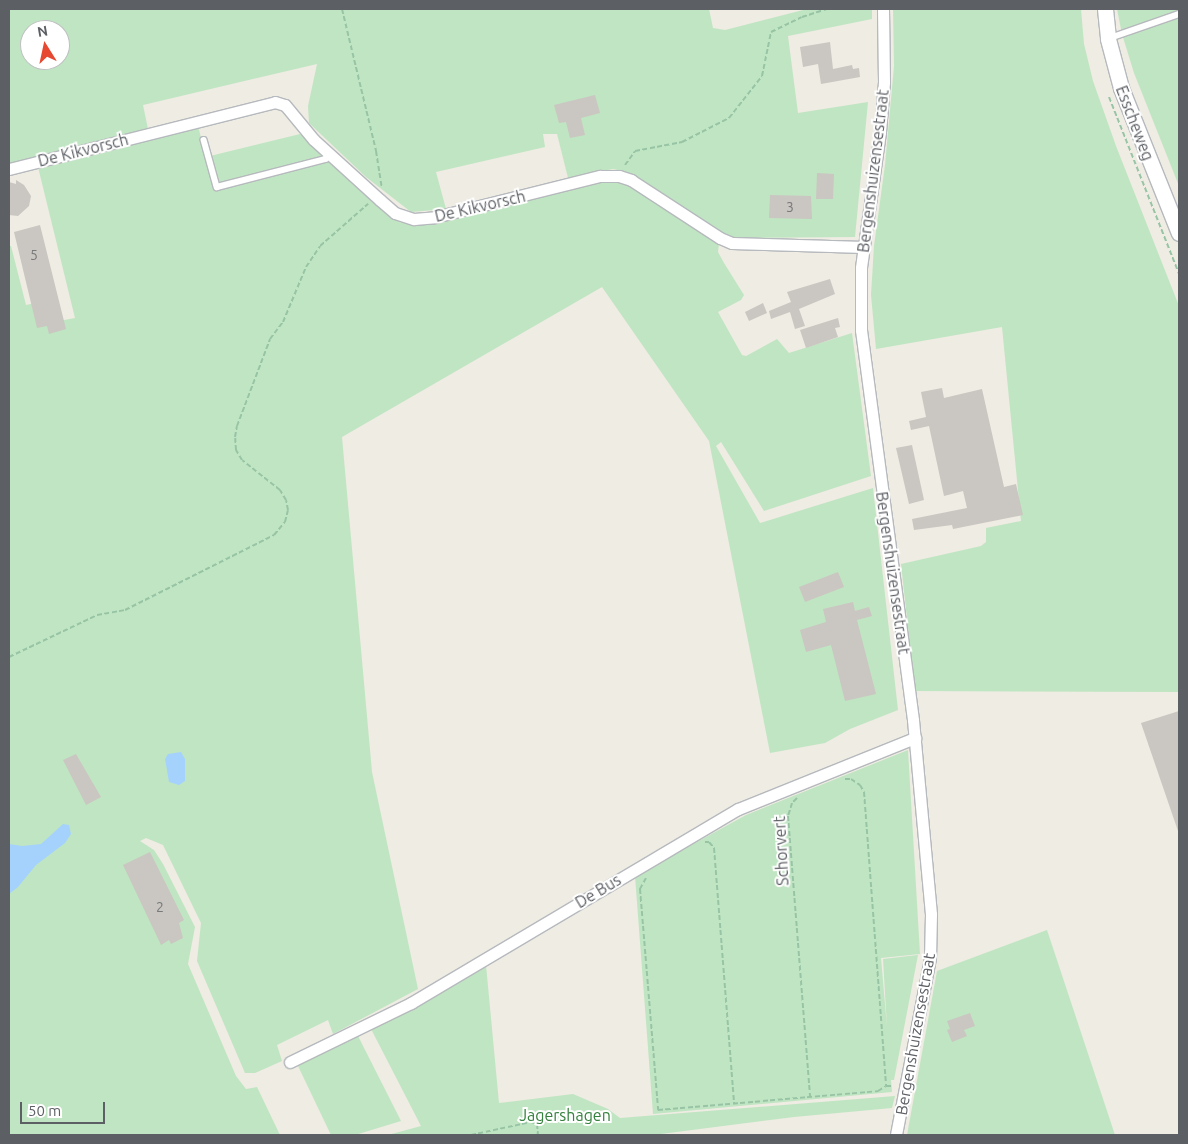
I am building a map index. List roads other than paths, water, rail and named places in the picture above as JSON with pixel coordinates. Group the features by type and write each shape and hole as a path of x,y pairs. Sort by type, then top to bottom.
{"street":[{"name":"Bergenshuizensestraat","path":"883,9 884,82 864,247 860,291 861,330 915,738 931,914 930,958 896,1135"},
{"name":"Esscheweg","path":"1105,9 1108,38 1128,106 1179,233"},
{"name":"De Kikvorsch","path":"9,169 275,102 285,105 305,131 396,213 414,219 435,217 600,176 619,176 631,180 720,238 732,242 864,247"},
{"name":"De Bus","path":"290,1062 411,1003 738,809 915,738"}],"lane":[{"path":"1108,38 1179,14"},
{"path":"204,140 217,187 324,159 331,155"}],"water":[{"path":"181,752 185,759 185,781 179,785 169,782 165,759 168,754"},
{"path":"63,824 69,825 71,834 65,843 36,865 18,887 9,894 9,844 22,846 41,844"}],"park label":[{"name":"Jagershagen","path":"565,1115"}]}
